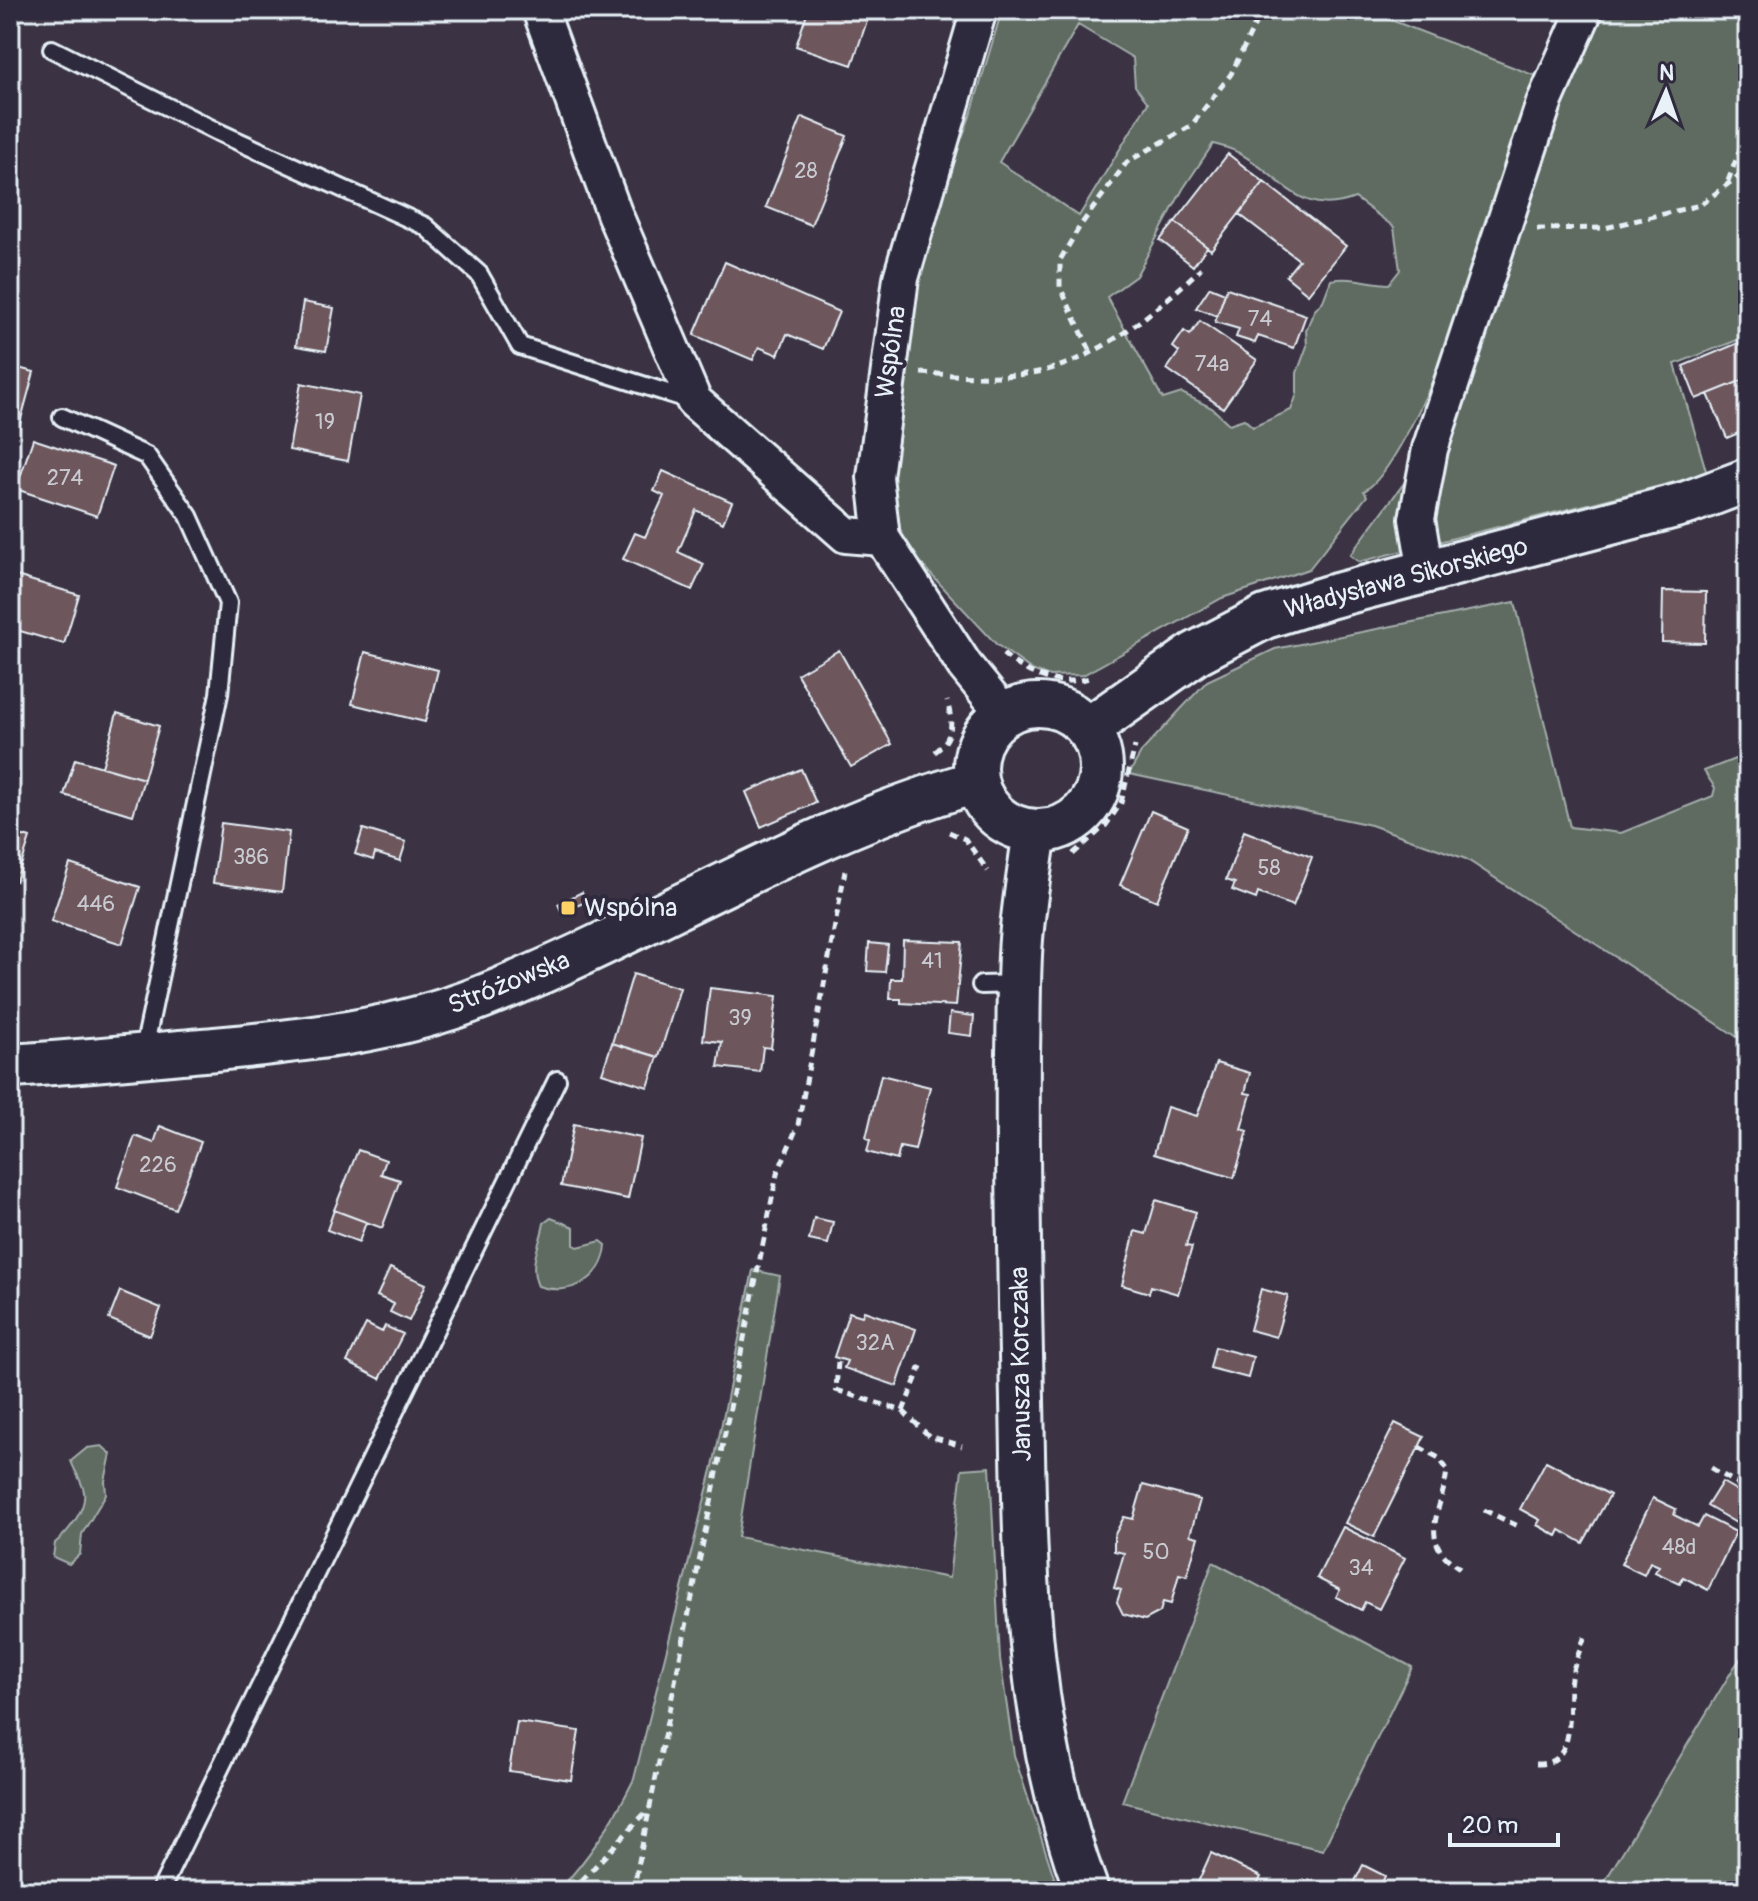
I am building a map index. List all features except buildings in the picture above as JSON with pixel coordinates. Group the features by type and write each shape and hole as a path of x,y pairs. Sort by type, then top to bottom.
{"street":[{"path":"540,10 614,213 694,401 846,535 882,538"},
{"name":"Wspólna","path":"979,10 901,278 875,477 882,538 965,666 1004,714"},
{"path":"1426,572 1417,519 1430,449 1544,103 1585,10"},
{"name":"Władysława Sikorskiego","path":"1088,729 1196,653 1265,617 1687,503 1748,480"},
{"path":"1033,705 1048,707 1063,710 1088,729 1100,754 1099,783 1086,809 1063,826 1035,831 1015,827 997,816 984,801 976,782 979,744 989,727 1004,714 1033,705"},
{"name":"Stróżowska","path":"10,1066 299,1041 394,1026 466,1002 599,947 854,823 976,782"},
{"name":"Janusza Korczaka","path":"1035,831 1021,939 1000,985 1017,1167 1023,1501 1029,1635 1038,1716 1055,1796 1087,1891"}],"lane":[{"path":"52,49 218,132 425,226 479,274 520,346 694,401"},
{"path":"62,417 147,456 189,516 228,603 219,694 143,1056"},
{"path":"160,1891 557,1080"}],"path":[{"path":"1090,350 1060,287 1060,260 1080,226 1127,162 1191,126 1231,74 1262,10"},
{"path":"1728,182 1748,128"},
{"path":"1504,228 1555,231 1641,222 1700,205 1748,169"},
{"path":"888,371 992,376 1053,369 1138,325 1201,268"},
{"path":"633,1891 777,1174 798,1125 854,823"},
{"path":"838,1362 836,1390 903,1411 929,1436 962,1446"},
{"path":"903,1411 921,1366"},
{"path":"1419,1447 1439,1458 1447,1469 1434,1522 1434,1540 1449,1561 1460,1568"},
{"path":"1711,1468 1748,1490"},
{"path":"1484,1510 1520,1527"},
{"path":"1536,1764 1548,1764 1561,1755 1570,1722 1571,1679 1585,1636"},
{"path":"572,1891 649,1809"}],"shaded area":[{"path":"1002,10 1365,10 1541,78 1503,171 1508,193 1464,306 1423,401 1382,474 1364,491 1367,496 1309,569 1222,598 1083,675 1047,676 1032,670 996,644 909,551 897,533 885,431 909,277 972,111","holes":["1078,25 1133,58 1135,86 1148,103 1079,216 999,162","1213,144 1252,161 1304,199 1335,203 1355,198 1394,227 1400,270 1389,284 1352,279 1331,280 1306,330 1307,346 1297,373 1297,394 1291,410 1253,427 1244,419 1229,424 1212,408 1182,393 1163,399 1107,297 1136,276 1183,189"]},
{"path":"1589,10 1748,10 1748,336 1675,364 1707,474 1359,562 1350,555 1410,475"},
{"path":"1515,602 1570,827 1621,833 1713,796 1715,788 1704,771 1748,754 1748,1044 1466,859 1371,825 1129,774 1142,751 1207,681 1275,649"},
{"path":"551,1218 574,1227 574,1245 578,1247 601,1241 606,1245 599,1268 583,1283 561,1289 538,1286 534,1262 544,1223"},
{"path":"753,1270 780,1276 738,1537 949,1578 962,1469 990,1467 1000,1659 1014,1755 1056,1883 1045,1888 1018,1880 998,1891 759,1891 741,1879 732,1891 558,1891 600,1838 634,1779 714,1462"},
{"path":"102,1446 111,1454 105,1481 106,1494 82,1534 80,1554 69,1564 53,1557 55,1543 75,1520 84,1499 82,1485 71,1461 87,1448"},
{"path":"1213,1562 1412,1667 1323,1850 1122,1802"},
{"path":"1748,1648 1748,1891 1599,1891 1733,1669"}],"place":[{"name":"Wspólna","path":"568,908"}]}
